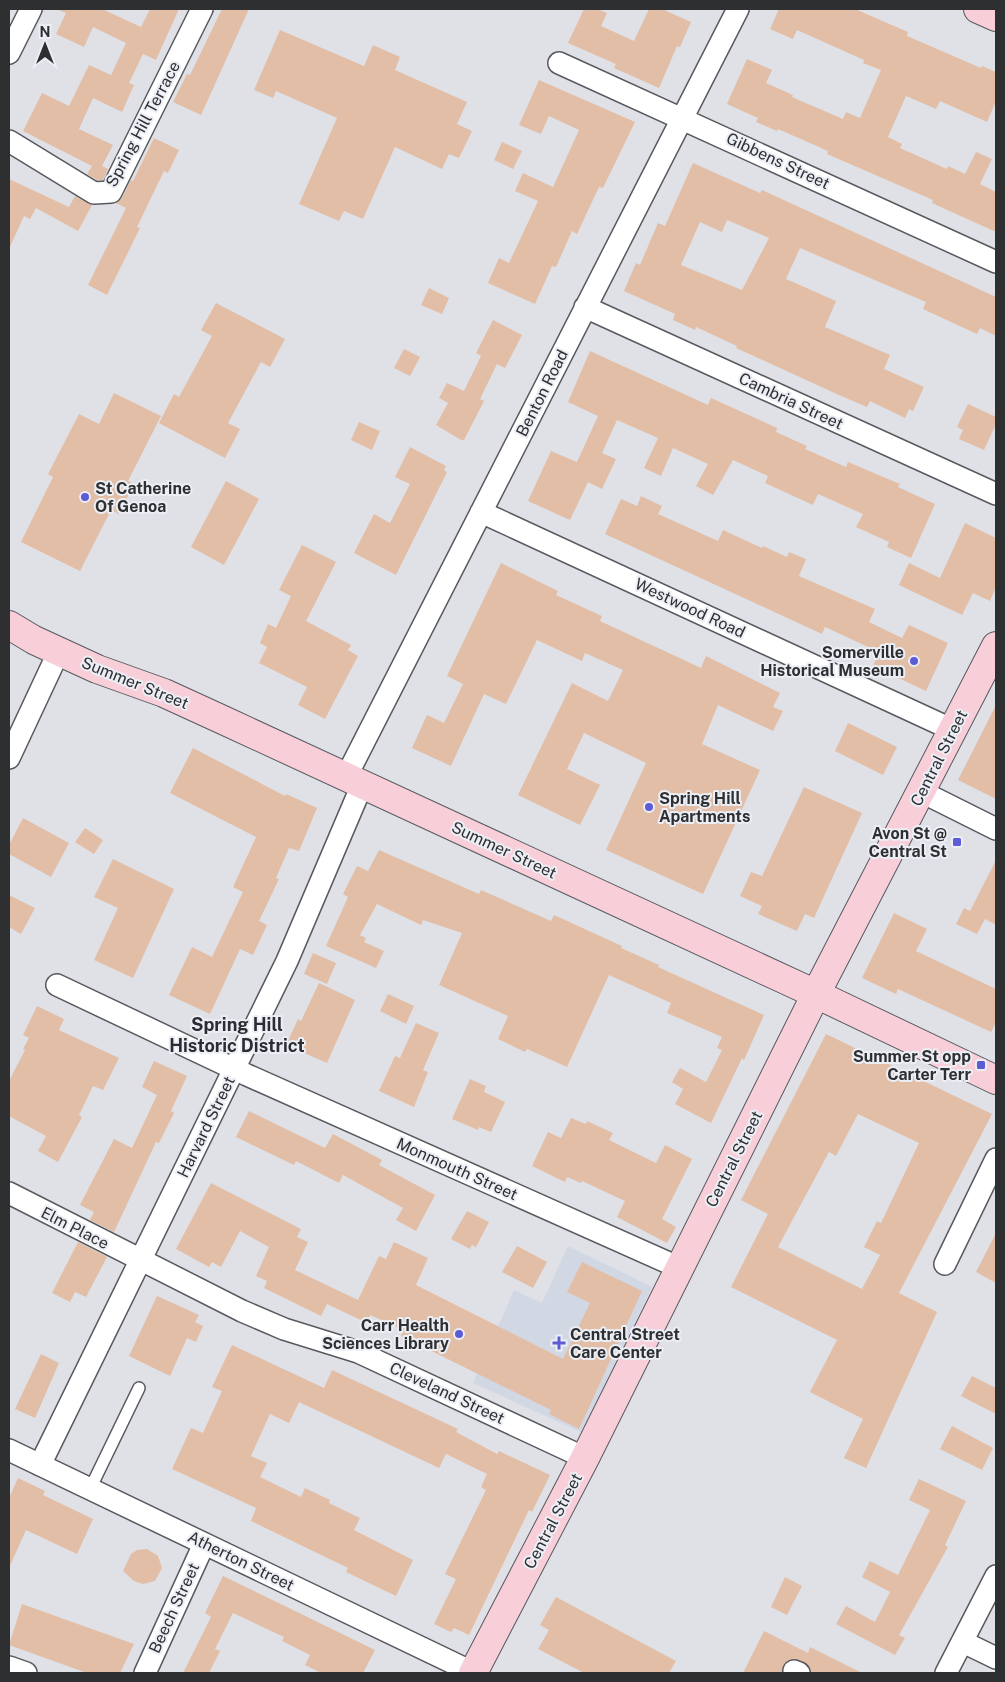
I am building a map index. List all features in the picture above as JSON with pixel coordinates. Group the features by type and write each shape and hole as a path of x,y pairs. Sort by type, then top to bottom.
{"street":[{"path":"9,53 31,9"},
{"name":"Spring Hill Terrace","path":"9,141 94,193 111,192 202,9"},
{"name":"Benton Road","path":"354,781 482,512 738,9"},
{"path":"978,9 996,17"},
{"name":"Gibbens Street","path":"559,62 996,262"},
{"name":"Cambria Street","path":"586,307 996,494"},
{"name":"Westwood Road","path":"482,512 953,730"},
{"name":"Summer Street","path":"9,625 59,651 114,676 164,693 816,994 996,1080"},
{"name":"Central Street","path":"474,1673 586,1458 816,994 996,646"},
{"path":"9,758 59,651"},
{"name":"Harvard Street","path":"40,1465 142,1262 287,961 354,781"},
{"path":"922,792 996,829"},
{"name":"Monmouth Street","path":"57,984 234,1070 680,1268"},
{"path":"945,1264 996,1159"},
{"name":"Elm Place","path":"9,1193 142,1262"},
{"name":"Cleveland Street","path":"142,1262 242,1311 284,1329 358,1352 586,1458"},
{"name":"Atherton Street","path":"9,1450 474,1673"},
{"name":"Beech Street","path":"145,1673 204,1544"},
{"path":"946,1673 996,1576"},
{"path":"963,1642 996,1658"},
{"path":"9,1667 26,1673"}],"lane":[{"path":"90,1489 139,1388"}],"shaded area":[{"name":"Central Street Care Center","path":"568,1246 652,1287 583,1433 473,1383 514,1290 542,1303"}],"building":[{"path":"56,9 102,9 141,27 150,9 179,9 156,60 143,54 129,83 134,85 122,112 93,98 79,129 113,145 102,166 108,169 103,180 97,180 87,174 92,166 23,131 42,93 69,106 89,65 111,75 126,43 93,27 84,47 56,34 66,13"},
{"path":"222,9 249,9 201,115 173,102 187,74 190,75"},
{"path":"584,9 597,9 607,13 601,26 634,41 649,9 662,9 691,22 680,47 677,46 659,88 614,68 616,64 568,43"},
{"path":"779,9 855,9 908,32 907,36 981,68 982,66 996,72 996,101 987,122 940,101 936,109 906,96 888,137 902,144 900,148 947,169 948,166 965,174 976,152 992,159 980,184 996,192 996,232 932,203 933,200 827,154 828,151 778,129 777,131 756,122 758,118 727,104 747,59 772,70 766,83 793,95 792,97 843,119 846,112 860,118 881,70 863,63 864,60 797,30 793,39 770,29"},
{"path":"280,30 364,66 373,45 400,57 395,70 467,102 457,124 472,131 459,158 449,154 442,169 395,147 363,219 344,211 339,221 299,204 337,118 276,91 273,98 254,90"},
{"path":"539,80 635,122 603,188 599,187 577,234 572,231 556,267 552,266 535,304 488,283 499,258 509,263 538,201 515,191 523,173 553,187 579,130 549,116 541,134 519,125"},
{"path":"154,138 179,150 168,173 164,171 137,227 140,228 107,295 88,285 126,208 116,203 122,198 131,180 133,181"},
{"path":"502,142 522,151 513,169 494,160"},
{"path":"693,163 760,193 762,190 996,297 996,336 980,328 977,334 923,309 926,302 800,248 786,279 836,301 825,327 890,355 884,369 924,387 913,411 909,409 905,418 870,401 867,407 736,348 737,346 696,327 695,330 673,320 675,314 624,291 636,263 640,265 658,223 665,226","holes":["727,220 769,238 742,290 681,265 700,222 722,232"]},
{"path":"9,179 69,207 75,196 92,205 78,231 36,208 30,219 24,216 9,249"},
{"path":"429,288 449,298 442,314 421,305"},
{"path":"216,303 285,339 270,367 261,362 228,423 240,429 225,458 159,423 174,394 179,397 212,336 201,330"},
{"path":"493,320 522,335 505,368 497,364 480,399 484,401 464,440 461,440 436,425 448,403 439,398 447,383 464,391 481,356 476,353"},
{"path":"404,349 420,357 410,376 394,368"},
{"path":"590,351 708,405 711,398 777,428 776,432 807,446 805,449 846,467 848,462 900,484 898,487 935,504 911,558 887,547 889,542 856,527 863,514 818,494 813,505 765,483 768,476 733,460 713,495 696,486 708,464 673,448 661,476 644,468 658,438 617,420 602,453 616,459 602,489 588,482 570,520 528,501 551,451 577,462 598,416 568,402"},
{"name":"St Catherine Of Genoa","path":"114,393 161,416 128,481 134,484 119,514 111,510 80,571 21,542 53,477 48,474 79,414 99,424"},
{"path":"968,404 996,417 996,424 984,450 959,439 963,430 957,427"},
{"path":"359,422 380,431 372,450 351,440"},
{"path":"410,447 446,466 444,470 447,472 396,575 354,553 374,514 390,523 410,484 395,477"},
{"path":"226,481 259,499 224,565 191,547"},
{"path":"641,496 662,506 658,514 718,541 723,530 787,557 789,552 806,559 799,576 875,609 869,622 902,638 909,625 948,643 926,691 873,666 879,652 825,627 822,634 605,534 621,499 637,506"},
{"path":"965,523 996,538 996,587 990,601 973,593 962,615 899,585 909,563 940,578"},
{"path":"302,545 336,562 306,621 351,645 348,650 358,656 325,719 298,705 307,687 259,663 267,647 260,643 268,624 276,628 291,596 279,590"},
{"path":"501,563 558,591 556,595 602,616 600,621 701,668 706,656 780,693 773,707 783,711 773,731 718,705 702,744 760,770 703,894 606,850 646,763 584,733 567,769 600,785 580,825 518,795 572,683 608,701 623,670 585,653 582,661 537,640 506,704 484,694 451,766 412,748 427,715 444,723 463,684 447,676"},
{"path":"996,705 996,799 958,780"},
{"path":"848,723 897,747 883,775 835,751"},
{"path":"193,748 285,796 286,794 317,808 299,851 289,848 276,878 279,879 259,921 267,925 253,955 240,949 210,1014 169,995 192,947 212,957 243,892 233,887 256,837 170,793"},
{"path":"804,787 862,813 814,918 805,914 797,931 758,914 762,906 740,896 751,872 762,876"},
{"path":"23,818 69,843 51,877 9,854 9,845"},
{"path":"85,828 103,840 94,854 75,842"},
{"path":"379,850 479,894 481,890 551,921 554,915 622,946 621,948 659,965 658,967 764,1015 744,1060 742,1058 711,1123 675,1104 683,1089 672,1082 680,1068 706,1082 722,1050 717,1048 722,1037 667,1013 671,1003 609,975 567,1067 527,1049 525,1052 498,1039 508,1016 439,985 462,933 423,920 421,925 377,904 360,935 366,938 364,942 384,951 376,968 326,946 348,897 343,894 357,866 368,871"},
{"path":"113,859 174,889 133,978 94,960 118,908 94,897"},
{"path":"996,860 996,925 985,919 977,934 956,924 964,908 970,911"},
{"path":"9,895 35,908 21,934 9,927"},
{"path":"894,913 927,929 916,951 996,989 996,1022 991,1032 898,989 896,994 862,978"},
{"path":"313,953 336,963 327,984 304,974"},
{"path":"319,983 355,1000 327,1063 286,1045 298,1019 301,1021"},
{"path":"388,994 414,1006 406,1024 380,1011"},
{"path":"37,1006 64,1019 59,1030 119,1058 103,1090 93,1086 79,1115 82,1117 58,1162 38,1151 46,1136 9,1116 9,1081 25,1050 23,1049 29,1038 23,1035"},
{"path":"416,1023 439,1033 423,1070 428,1072 414,1107 379,1091 395,1056 400,1058"},
{"path":"826,1034 992,1114 899,1293 937,1312 866,1468 844,1458 863,1419 810,1392 837,1340 731,1287 768,1214 741,1200","holes":["858,1114 919,1143 881,1223 877,1221 864,1247 880,1255 862,1289 778,1247 829,1152 836,1156"]},
{"path":"154,1061 187,1076 171,1111 174,1113 159,1143 156,1142 114,1232 90,1220 94,1212 80,1205 114,1139 132,1148 157,1095 142,1087"},
{"path":"470,1079 486,1086 484,1092 505,1102 491,1132 479,1127 478,1130 452,1119"},
{"path":"249,1111 325,1148 333,1134 382,1160 379,1165 435,1195 416,1231 396,1220 403,1208 343,1175 339,1183 296,1161 294,1165 236,1137"},
{"path":"571,1118 586,1124 587,1121 613,1133 609,1140 656,1163 665,1145 692,1159 662,1219 676,1227 667,1243 617,1217 625,1201 582,1181 581,1183 567,1177 565,1182 532,1166 548,1132 561,1138"},
{"path":"211,1183 301,1229 297,1237 308,1242 295,1270 358,1300 379,1256 386,1259 394,1242 428,1258 416,1285 563,1359 590,1303 567,1292 582,1262 642,1291 579,1429 549,1414 551,1410 401,1336 404,1330 370,1315 367,1323 327,1304 321,1316 264,1288 267,1281 256,1276 269,1247 240,1231 221,1267 212,1262 209,1267 176,1249"},
{"path":"467,1211 489,1222 476,1247 472,1245 470,1249 451,1239"},
{"path":"996,1233 996,1283 976,1272"},
{"path":"78,1242 107,1257 86,1297 75,1292 70,1302 52,1293"},
{"path":"517,1246 547,1262 533,1288 502,1272"},
{"path":"157,1296 199,1315 195,1322 203,1326 196,1342 187,1338 170,1376 129,1356"},
{"path":"232,1345 324,1388 332,1370 458,1429 456,1432 497,1454 499,1451 550,1475 532,1512 529,1510 469,1635 454,1628 451,1632 434,1624 456,1579 445,1574 486,1490 481,1487 487,1474 446,1454 439,1468 299,1402 289,1423 270,1414 251,1456 267,1463 260,1477 301,1497 305,1488 330,1500 329,1503 360,1518 354,1530 413,1560 396,1596 346,1572 348,1568 251,1521 256,1508 172,1469 191,1428 203,1433 222,1391 212,1387"},
{"path":"41,1354 59,1363 35,1418 15,1409"},
{"path":"972,1376 996,1388 996,1414 961,1396"},
{"path":"952,1426 993,1448 982,1470 940,1449"},
{"path":"18,1478 45,1491 43,1495 93,1519 77,1554 26,1530 9,1568 9,1498"},
{"path":"919,1479 966,1501 945,1545 948,1547 899,1635 905,1638 895,1655 836,1624 846,1606 875,1622 890,1592 862,1577 870,1561 898,1575 930,1510 909,1500"},
{"path":"147,1549 158,1556 162,1568 155,1581 143,1584 134,1581 123,1571 131,1554 137,1550"},
{"path":"223,1576 375,1650 363,1673 321,1673 305,1665 310,1655 282,1641 284,1637 233,1613 215,1649 220,1651 209,1673 183,1673 211,1617 205,1613"},
{"path":"785,1577 802,1586 787,1615 771,1607"},
{"path":"556,1597 676,1661 669,1673 584,1673 538,1649 549,1630 540,1625"},
{"path":"22,1604 134,1644 120,1673 87,1673 9,1645"},
{"path":"764,1631 808,1653 810,1647 862,1673 811,1673 808,1665 793,1659 786,1662 782,1673 743,1673"}],"place":[{"name":"St Catherine Of Genoa","path":"85,497"},
{"name":"Somerville Historical Museum","path":"914,661"},
{"name":"Spring Hill Apartments","path":"649,807"},
{"name":"Avon St @ Central St","path":"957,842"},
{"name":"Summer St opp Carter Terr","path":"981,1065"},
{"name":"Carr Health Sciences Library","path":"459,1334"},
{"name":"Central Street Care Center","path":"559,1343"}],"district":[{"name":"Spring Hill Historic District","path":"237,1034"}]}
